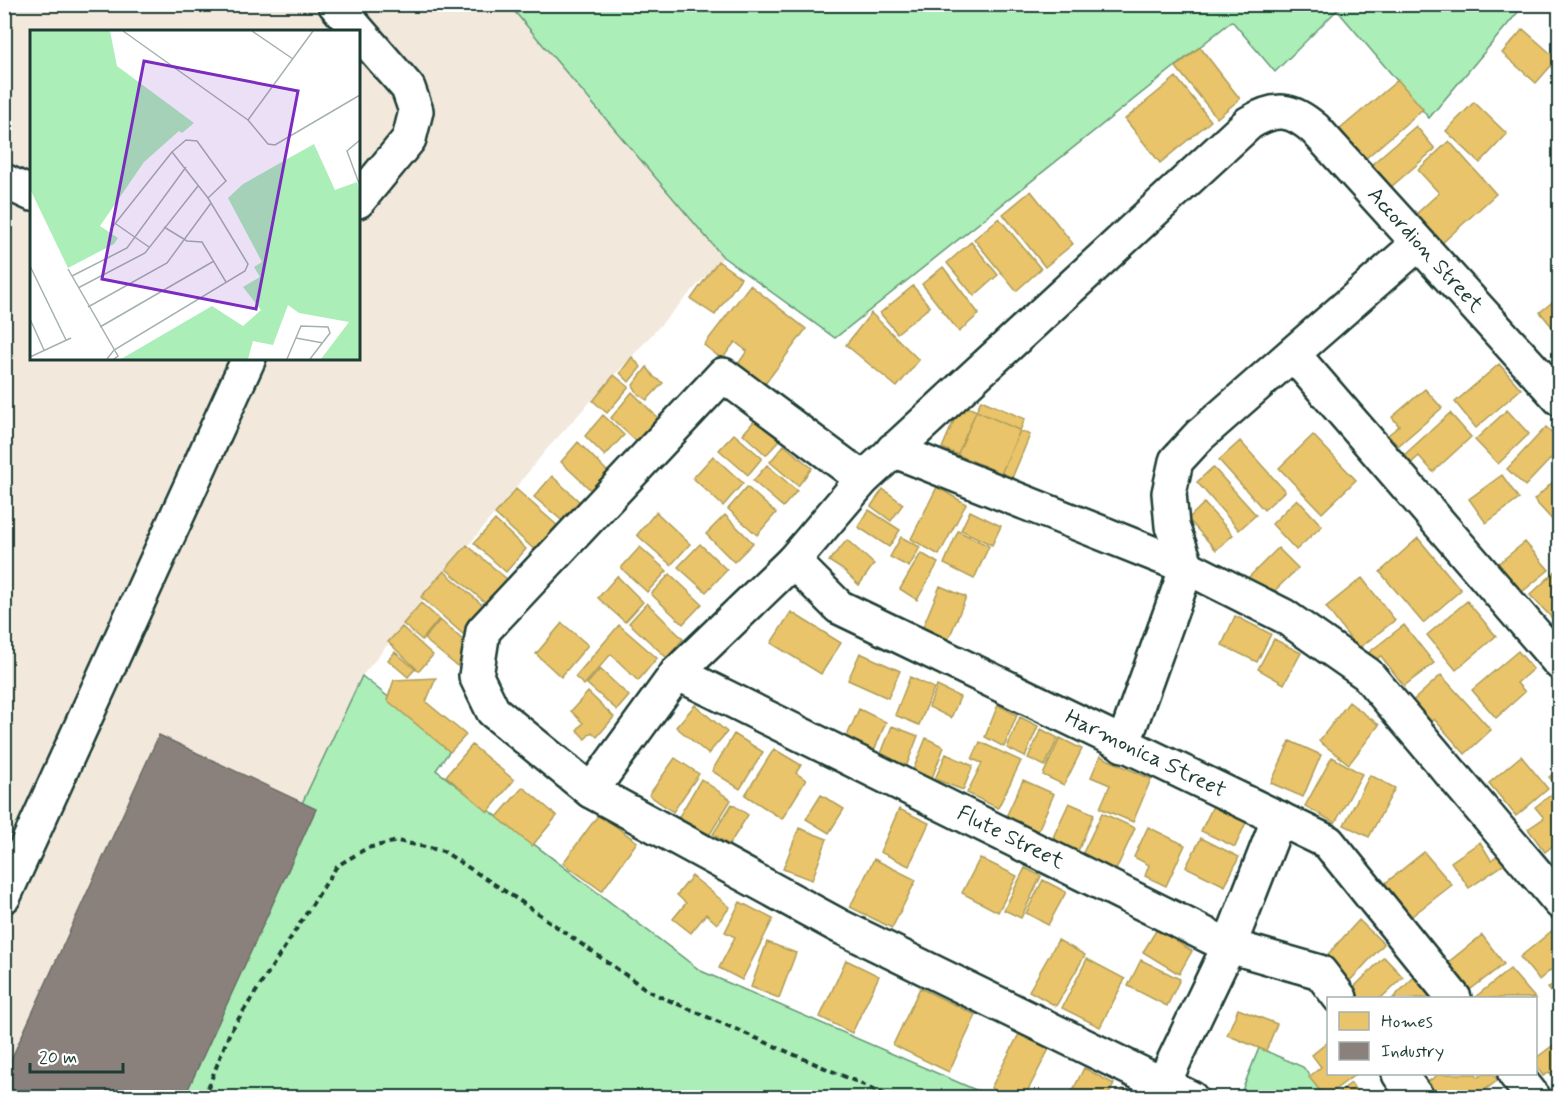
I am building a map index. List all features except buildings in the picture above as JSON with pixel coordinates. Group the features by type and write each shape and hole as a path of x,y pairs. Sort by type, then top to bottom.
{"street":[{"path":"335,4 358,30"},
{"path":"360,32 408,87 416,111 409,139 360,199"},
{"name":"Accordion Street","path":"893,450 1249,123 1265,113 1283,111 1301,117 1315,129 1560,399"},
{"path":"4,181 30,193"},
{"path":"1123,745 1187,567 1172,526 1169,493 1176,461 1200,435 1418,244"},
{"path":"1293,354 1560,663"},
{"path":"4,896 248,360"},
{"path":"863,479 723,375 483,631 476,676 494,711 591,791 838,926 1178,1090 1229,946 1279,818"},
{"path":"591,791 677,673 793,561 863,479 893,450 1187,567 1284,616 1367,674 1560,902"},
{"name":"Harmonica Street","path":"793,561 839,607 1328,842 1453,997"},
{"name":"Flute Street","path":"677,673 1229,946 1320,972 1339,997"},
{"path":"1400,1075 1417,1098"},
{"path":"1516,1075 1534,1098"}],"path":[{"path":"204,1098 230,1032 337,866 367,848 398,841 443,851 520,901 650,992 894,1098"}],"shaded area":[{"path":"5,5 509,5 723,257 547,449 362,676 163,1097 5,1098"}],"green space":[{"path":"509,5 1524,5 1429,118 1337,10 1275,72 1232,21 835,338 723,257"},
{"path":"362,676 452,748 436,770 701,971 992,1097 163,1098"},
{"path":"1259,1048 1303,1067 1328,1097 1239,1098"}]}
